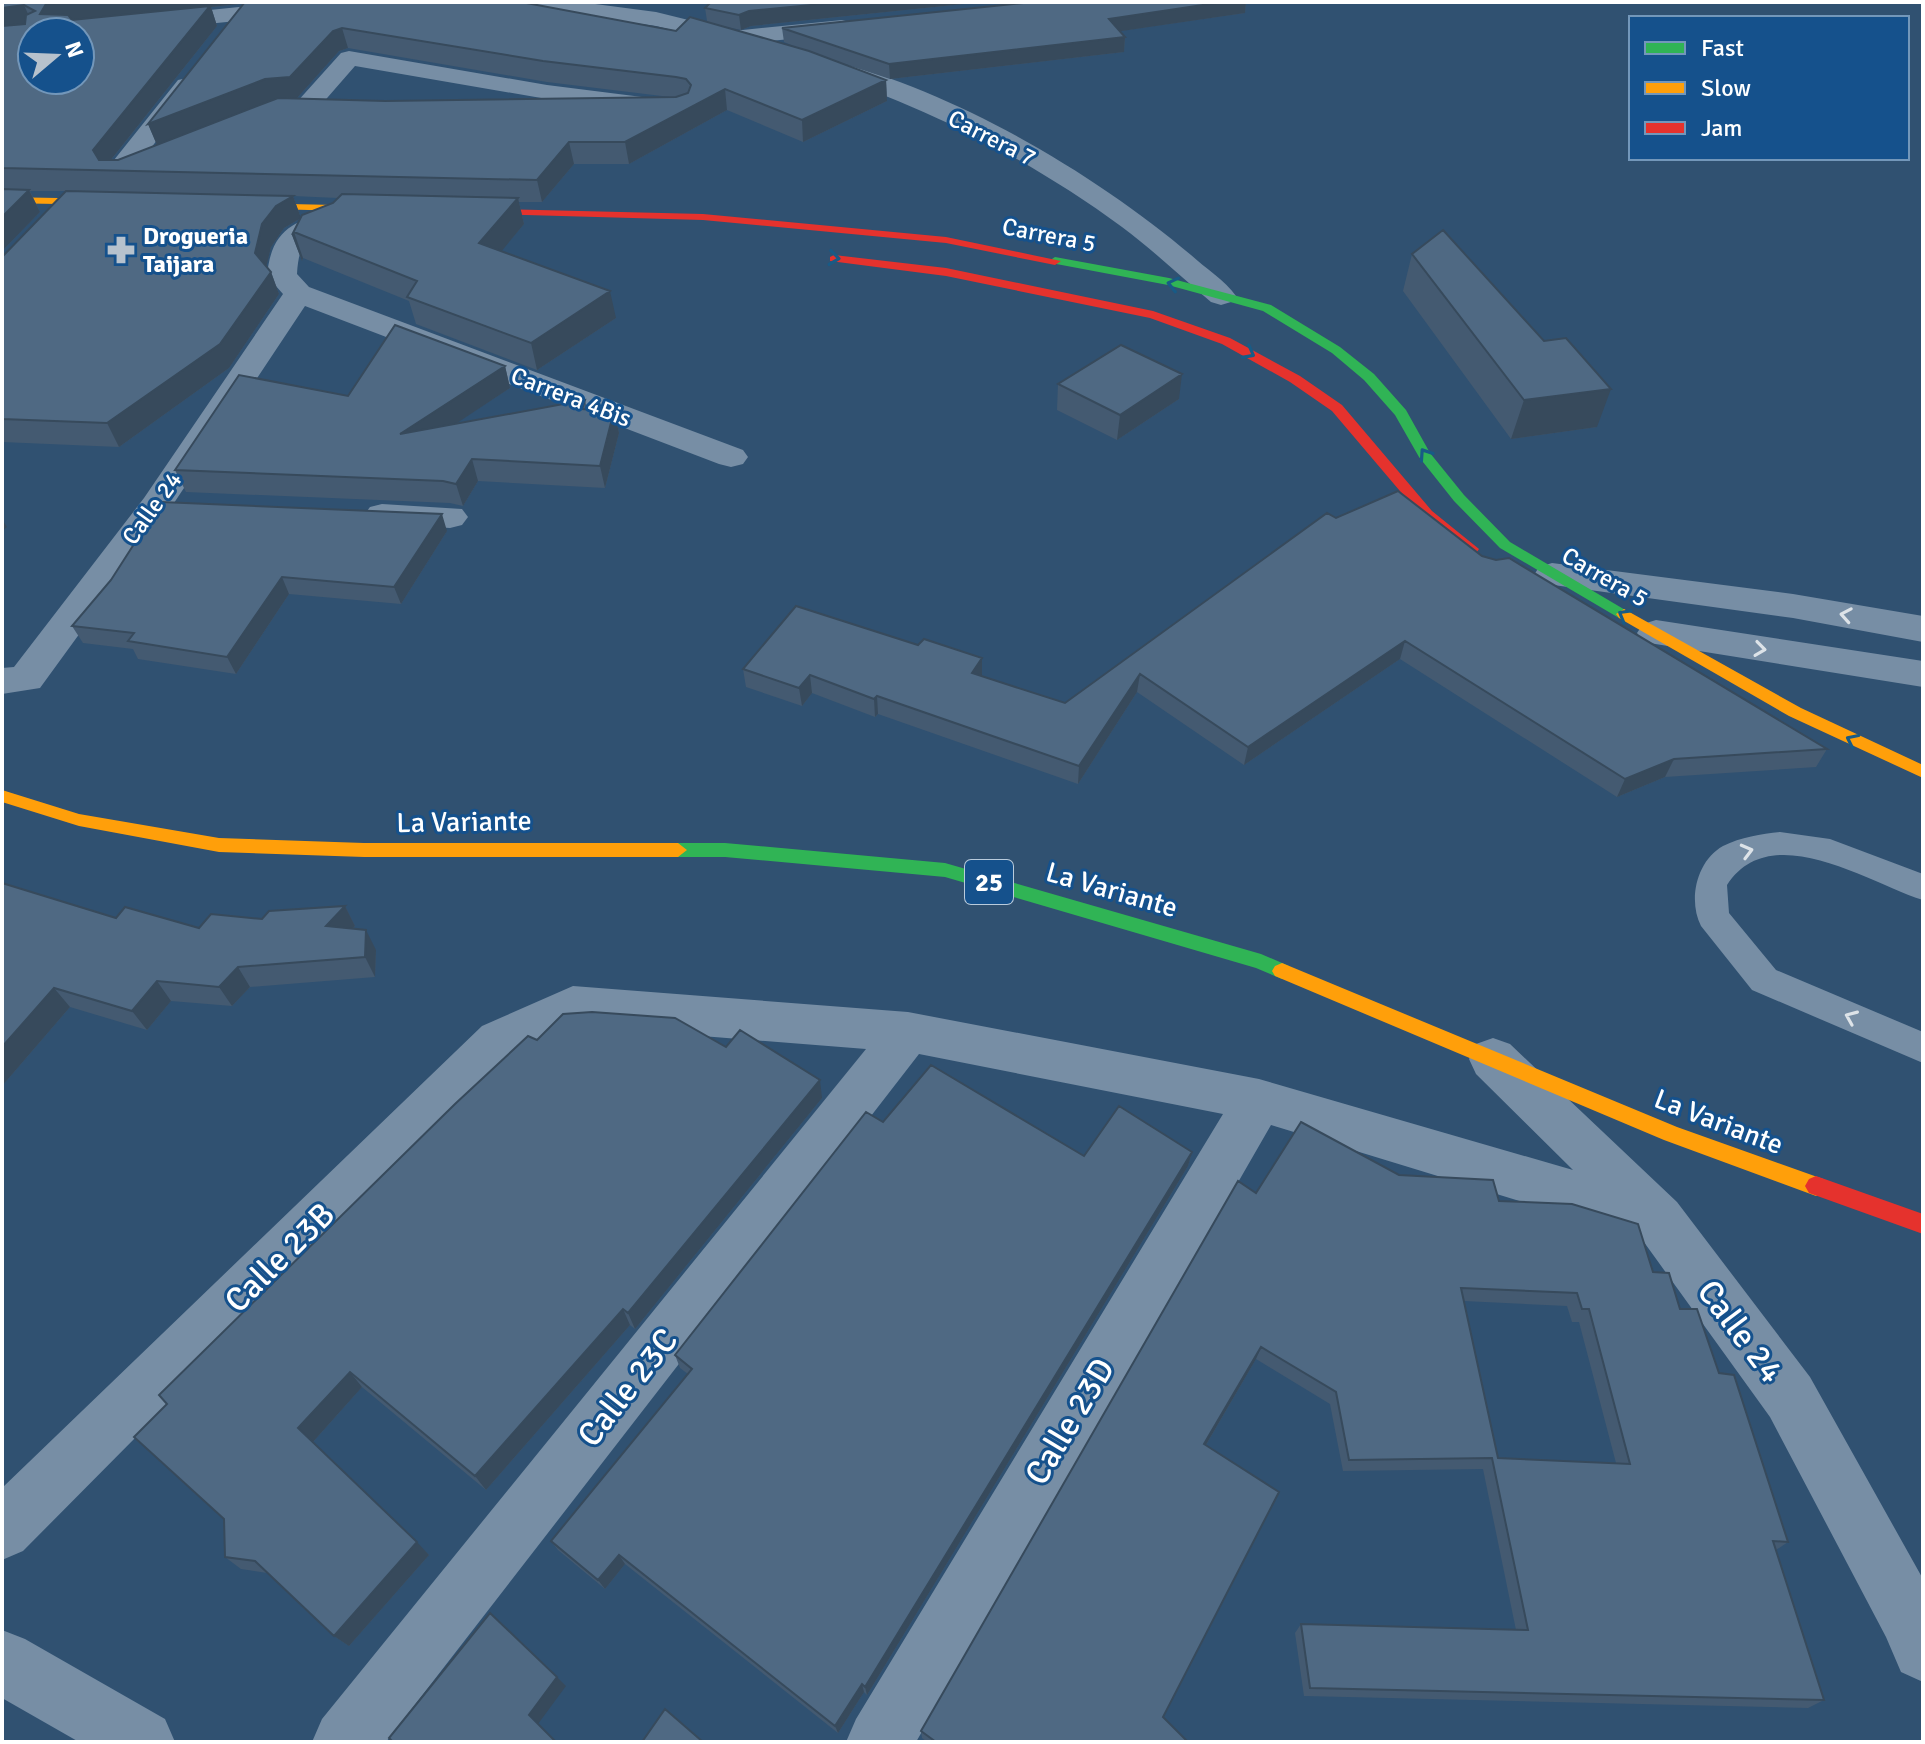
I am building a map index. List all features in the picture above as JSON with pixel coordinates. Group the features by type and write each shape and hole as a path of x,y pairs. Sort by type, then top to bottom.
{"street":[{"path":"122,26 133,2"},
{"path":"96,29 311,3 352,2"},
{"name":"Carrera 7","path":"530,2 662,11 940,111 1038,161 1132,222 1221,296"},
{"path":"226,36 245,11"},
{"name":"Carrera 7","path":"733,38 857,25"},
{"path":"333,109 293,108 349,58 547,92 679,108 509,111"},
{"path":"96,202 206,61"},
{"path":"118,173 159,157"},
{"path":"2,200 96,202 131,208 50,222 2,211"},
{"path":"223,210 403,215 333,219 223,210"},
{"name":"Carrera 5","path":"643,234 448,217 703,217 946,240 1128,274 1267,308 1336,350 1369,377 1401,413 1424,454 1459,498 1505,545 1552,575 1795,712 1923,772"},
{"name":"Calle 24","path":"14,680 172,506 290,285 285,249 296,233 333,219"},
{"path":"808,255 946,272 1153,315 1226,341 1295,379 1337,408 1427,514 1491,564"},
{"name":"Carrera 4Bis","path":"290,285 731,457"},
{"path":"357,513 450,517"},
{"path":"1552,575 1793,606 1923,629"},
{"path":"1656,633 1923,674"},
{"name":"La Variante","path":"2,796 79,820 219,845 364,850 725,850 945,870 1261,962 1671,1134 1923,1224"},
{"name":"Calle 23B","path":"2,1530 499,1040 573,1006 908,1032"},
{"path":"908,1032 1259,1100 1658,1219"},
{"name":"Calle 23C","path":"345,1742 908,1032"},
{"name":"Calle 24","path":"1493,1059 1658,1219 1790,1397 1912,1621 1923,1650"},
{"name":"Calle 23D","path":"879,1742 1259,1100"},
{"path":"2,1662 142,1742"}],"lane":[{"path":"1923,888 1849,855 1781,842 1732,855 1711,884 1713,917 1764,980 1923,1048"}],"building":[{"path":"2,2 64,2 46,4 40,14 69,16 26,16 35,11 24,5 2,8"},
{"path":"245,2 521,2 676,31 690,17 809,51 886,80 802,120 725,89 625,142 569,142 537,180 2,168 2,26 16,25 16,96 96,96 96,18 210,6 93,150 99,160 118,160 278,98 385,101 676,97 688,93 691,85 686,79 676,77 543,61 342,28 333,31 290,77 265,79 148,124"},
{"path":"711,2 842,2 749,11 739,15 705,8"},
{"path":"1033,2 1223,2 1109,19 1125,37 889,64 782,28"},
{"path":"2,189 29,190 2,217"},
{"path":"66,191 293,196 276,206 262,224 255,253 271,272 220,344 107,423 2,419 2,257"},
{"path":"342,194 518,198 479,243 610,291 531,343 407,297 417,281 294,232 292,235 302,215 333,203"},
{"path":"1443,230 1544,341 1566,338 1611,389 1524,400 1412,254"},
{"path":"395,325 505,366 400,434 585,400 582,409 614,411 600,466 472,459 456,484 175,470 239,375 348,396"},
{"path":"1121,345 1182,374 1120,415 1058,384"},
{"path":"1398,491 1482,556 1496,560 1509,558 1827,749 1674,759 1625,779 1405,641 1248,747 1140,674 1079,766 810,675 799,688 743,669 796,606 918,645 924,639 982,658 972,673 1065,703 1327,513 1336,518"},
{"path":"161,502 442,514 394,587 282,577 227,657 128,641 134,633 72,626 111,580"},
{"path":"2,883 116,918 125,907 199,928 211,914 262,919 269,911 345,906 326,926 366,930 365,957 238,967 219,987 157,981 132,1011 54,988 2,1047"},
{"path":"592,1012 675,1018 726,1047 740,1030 820,1080 628,1313 623,1309 475,1476 350,1372 298,1428 417,1542 334,1636 255,1561 225,1557 224,1519 134,1437 167,1404 159,1395 528,1036 537,1040 563,1014"},
{"path":"931,1065 1084,1156 1119,1106 1192,1152 865,1687 862,1684 835,1726 619,1555 598,1580 551,1541 692,1369 675,1355 866,1112 883,1122"},
{"path":"1301,1122 1399,1175 1493,1180 1499,1201 1572,1204 1638,1224 1653,1272 1669,1273 1680,1309 1697,1309 1719,1373 1734,1375 1788,1542 1773,1541 1824,1700 1310,1688 1301,1624 1528,1630 1492,1458 1349,1460 1336,1392 1261,1347 1204,1444 1279,1492 1163,1717 1188,1742 936,1742 921,1731 1238,1181 1256,1193","holes":["1461,1288 1577,1293 1582,1309 1589,1309 1630,1464 1498,1458"]},
{"path":"490,1613 557,1677 529,1715 556,1742 393,1742 389,1738"},
{"path":"665,1709 703,1742 642,1742"}],"traffic: fast":[{"path":"1055,261 1169,282 1267,308 1336,350 1369,377 1401,413 1424,454 1459,498 1505,545 1624,614"},
{"path":"678,850 725,850 945,870 1261,962 1282,971"}],"traffic: slow":[{"path":"2,200 114,202"},
{"path":"239,206 382,209"},
{"path":"1624,614 1795,712 1923,772"},
{"path":"2,796 79,820 219,845 364,850 678,850"},
{"path":"1282,971 1671,1134 1816,1186"}],"traffic: jam":[{"path":"463,211 703,217 946,240 1055,261"},
{"path":"834,259 946,272 1153,315 1226,341 1295,379 1337,408 1427,514 1472,549"},
{"path":"1816,1186 1923,1224"}],"place":[{"name":"Drogueria Taijara","path":"121,250"}]}
